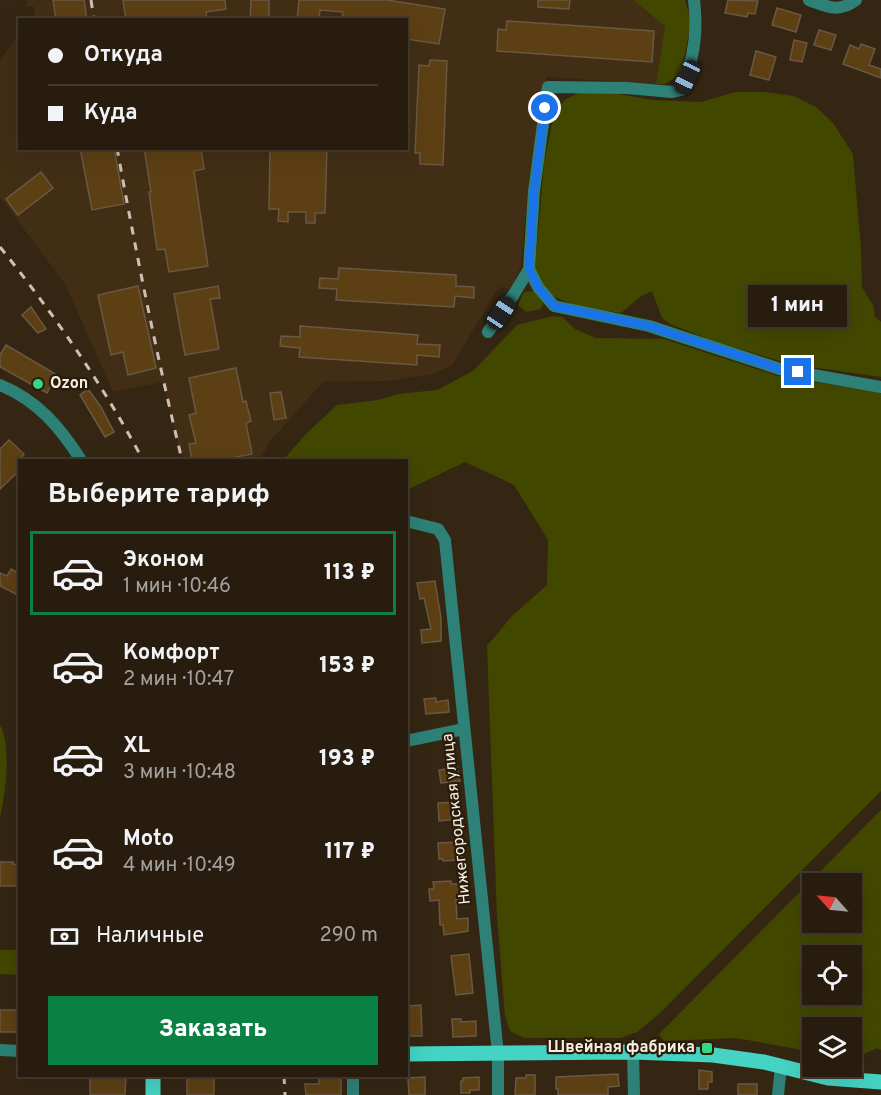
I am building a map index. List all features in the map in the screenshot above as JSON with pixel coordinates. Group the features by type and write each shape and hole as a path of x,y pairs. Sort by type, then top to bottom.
{"main road":[{"path":"408,1054 633,1052 713,1055 781,1066 828,1078 881,1082"},
{"path":"153,1077 153,1095"}],"street":[{"path":"488,332 529,269 534,191 548,87 627,88 672,92 681,90 687,77 697,23 694,0"},
{"path":"809,0 829,8 845,8 856,0"},
{"path":"529,269 538,287 554,306 649,326 780,369 881,387"},
{"path":"0,385 21,395 48,415 80,459"},
{"name":"Нижегородская улица","path":"408,522 438,529 445,540 498,1054 498,1095"},
{"path":"408,741 464,729"},
{"path":"0,1050 18,1051"},
{"path":"633,1052 634,1095"},
{"path":"778,1095 781,1066"},
{"path":"353,1077 353,1095"}],"shaded area":[{"path":"26,0 633,0 665,26 656,84 546,77 529,179 521,266 511,289 499,287 452,365 433,374 387,381 323,382 272,439 260,459 182,459 163,382 113,392 65,284 0,197 0,60 18,35 18,150 408,150 408,18 32,18 35,14 33,6 27,7"},
{"path":"633,0 685,0 691,21 682,70 675,78 664,84 656,84 665,26"},
{"path":"581,92 607,92 652,100 701,102 735,92 764,92 794,96 816,107 833,123 853,154 862,287 873,305 875,317 881,322 881,377 790,364 716,342 670,324 662,318 652,291 640,297 621,313 576,305 554,296 545,289 539,281 535,268 544,164 554,113 566,99"},
{"path":"534,291 544,300 541,309 526,312 518,305 524,292"},
{"path":"554,316 562,317 575,329 596,338 664,339 778,376 881,393 881,791 659,1014 637,1032 621,1038 524,1038 510,1031 505,1016 497,917 487,646 512,616 547,585 548,540 514,485 465,462 408,490 408,459 284,459 337,405 378,400 398,394 437,390 473,371 517,325"},
{"path":"0,725 4,734 7,758 0,818"},
{"path":"881,810 881,1050 877,1048 862,1055 862,1017 802,1017 802,1050 736,1038 664,1041 659,1034 802,890 802,933 862,933 862,873 819,873"},
{"path":"0,950 18,950 18,975 0,974"}],"building":[{"path":"53,0 84,0 87,18 56,18"},
{"path":"123,0 225,0 226,9 206,12 207,18 126,18"},
{"path":"251,0 269,0 269,18 250,18"},
{"path":"299,0 387,0 445,9 439,44 408,39 408,18 342,18 343,12 320,10 319,18 297,18"},
{"path":"538,0 570,0 569,9 538,7"},
{"path":"728,0 758,1 755,14 748,13 747,17 725,13"},
{"path":"777,8 801,15 796,32 772,25"},
{"path":"507,21 654,31 652,62 497,51 498,29 506,30"},
{"path":"819,30 836,35 831,50 814,45"},
{"path":"794,40 807,43 802,62 790,60"},
{"path":"861,44 875,49 869,65 881,69 881,78 843,64 850,45 859,49"},
{"path":"756,51 776,57 769,80 750,75"},
{"path":"430,60 447,61 443,165 420,164 420,153 415,153 419,65 429,66"},
{"path":"80,150 114,150 124,204 92,210"},
{"path":"144,150 201,150 204,169 194,171 208,266 169,272 165,249 157,250 149,192 151,192"},
{"path":"270,150 327,150 325,213 315,213 315,223 306,223 306,212 288,212 288,222 278,221 279,209 269,209"},
{"path":"41,172 53,188 18,215 6,199"},
{"path":"339,268 456,275 456,286 474,287 474,298 455,296 454,307 336,300 337,289 319,288 320,278 338,279"},
{"path":"138,286 156,368 128,375 123,352 111,355 98,295"},
{"path":"218,286 220,298 210,299 219,349 185,355 174,294"},
{"path":"31,307 46,329 38,333 22,315"},
{"path":"300,326 418,335 417,344 440,345 439,357 417,355 417,365 299,357 300,348 280,346 281,336 300,337"},
{"path":"6,345 57,375 47,393 0,367 0,355"},
{"path":"236,368 243,402 246,401 251,421 246,423 252,454 236,457 237,459 192,459 189,444 196,443 189,415 196,413 189,378"},
{"path":"88,389 101,407 114,432 105,437 80,395"},
{"path":"281,392 286,418 274,420 270,393"},
{"path":"9,440 24,454 18,459 18,472 0,489 0,449"},
{"path":"11,569 18,573 18,595 0,586 0,573 7,576"},
{"path":"435,581 441,618 441,641 422,643 421,630 431,629 424,598 420,599 417,583"},
{"path":"436,698 436,702 448,700 449,712 426,714 424,699"},
{"path":"457,767 460,781 441,783 439,770"},
{"path":"457,802 459,819 439,821 438,803"},
{"path":"461,842 462,857 459,857 459,860 439,859 438,843"},
{"path":"0,862 13,862 18,865 18,886 0,886"},
{"path":"451,881 451,884 465,884 465,896 462,896 463,899 456,899 457,919 468,918 468,931 444,935 443,925 440,925 439,900 430,901 429,889 434,889 433,882"},
{"path":"469,954 473,993 456,995 451,956"},
{"path":"421,1005 422,1036 408,1036 408,1006"},
{"path":"0,1010 18,1010 18,1032 0,1032"},
{"path":"452,1019 461,1019 461,1022 476,1021 476,1036 453,1037"},
{"path":"699,1070 712,1072 712,1082 708,1082 708,1089 699,1089"},
{"path":"618,1074 619,1086 608,1087 608,1095 558,1095 558,1089 556,1089 556,1077"},
{"path":"526,1075 535,1075 535,1095 515,1095 516,1078 526,1078"},
{"path":"90,1077 126,1077 125,1095 90,1095"},
{"path":"187,1077 214,1077 214,1095 187,1095"},
{"path":"319,1077 341,1077 341,1095 306,1095 305,1084 319,1084"},
{"path":"425,1077 425,1095 409,1095 408,1078"},
{"path":"479,1077 479,1090 461,1093 463,1078"},
{"path":"738,1084 757,1084 757,1095 738,1095"}],"railway":[{"path":"91,0 94,18"},
{"path":"117,150 147,305 182,459"},
{"path":"0,247 77,350 142,459"},
{"path":"284,1077 285,1095"}],"place":[{"name":"Ozon","path":"38,384"},
{"name":"Швейная фабрика","path":"707,1048"}],"route":[{"path":"545,108 534,191 529,269 538,287 554,306 649,326 780,369 798,372"}]}
